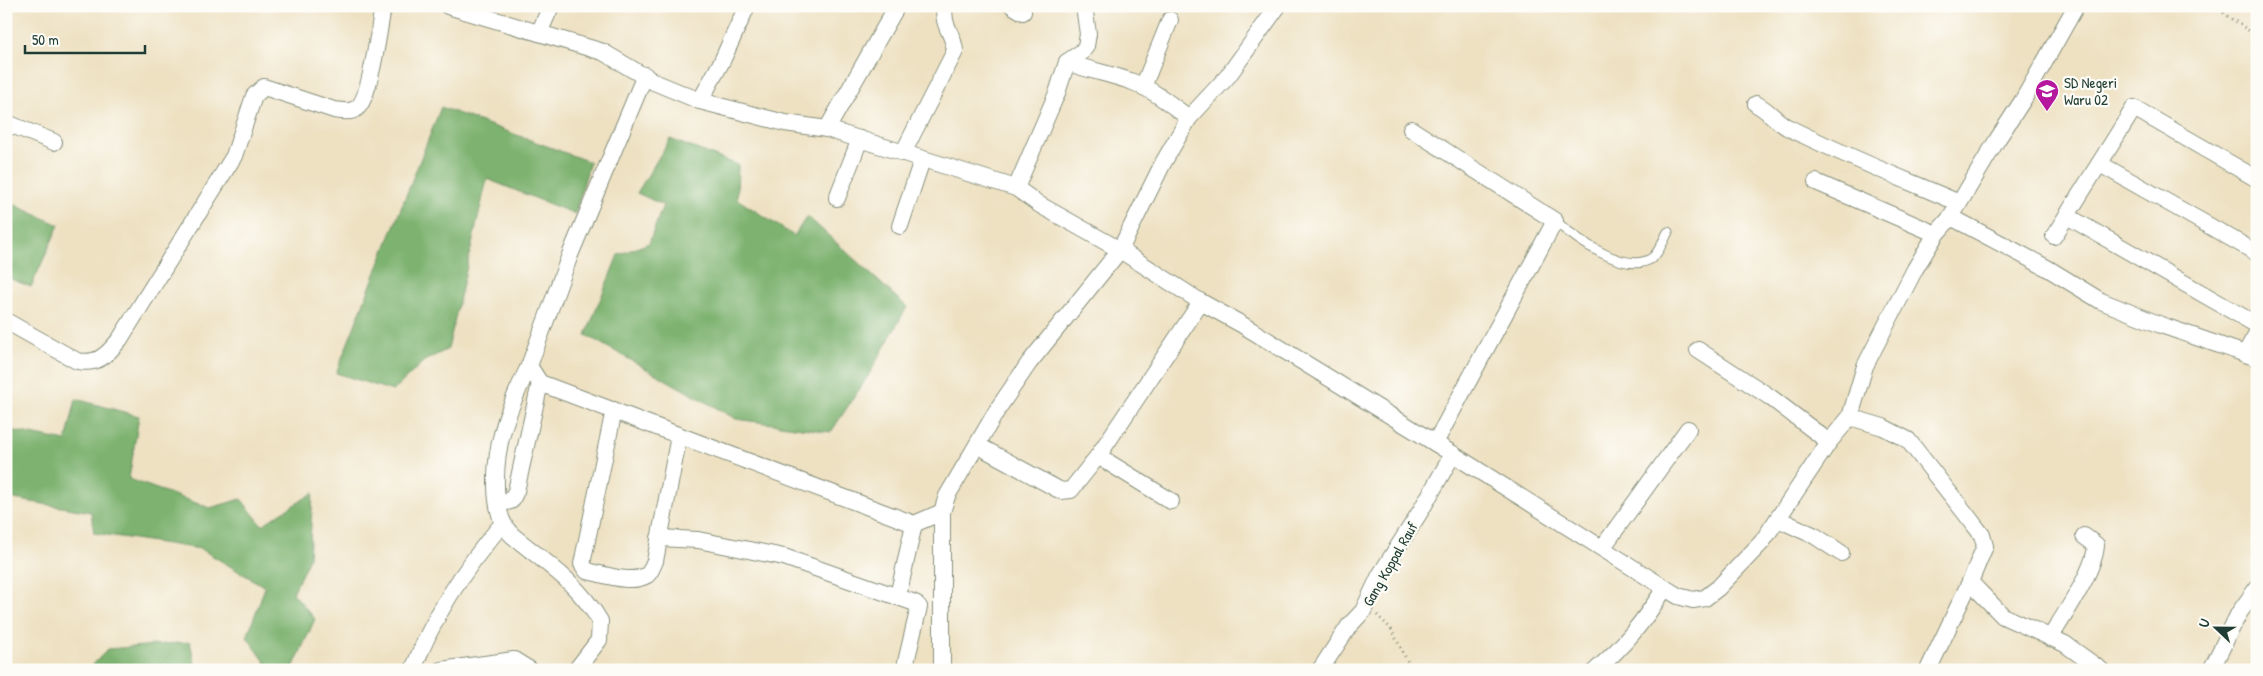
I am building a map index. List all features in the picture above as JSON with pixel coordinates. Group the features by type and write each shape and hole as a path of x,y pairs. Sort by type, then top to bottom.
{"street":[{"path":"6,321 78,361 88,363 97,361 111,350 120,340 234,156 254,96 258,90 264,87 343,111 356,109 362,103 372,66 383,6"},
{"path":"448,6 603,52 672,91 700,101 785,123 827,129 1016,188 1040,205 1120,250 1201,302 1242,324 1453,454 1678,596 1693,600 1705,598 1718,588 1762,542 1829,442 1850,417 1857,388 1874,344 1936,234 1955,210 2048,60 2076,6"},
{"path":"539,33 551,6"},
{"path":"700,101 722,61 747,6"},
{"path":"827,129 896,6"},
{"path":"903,153 955,51 955,42 944,22 945,6"},
{"path":"1016,188 1057,93 1067,62 1082,52 1086,46 1088,34 1084,6"},
{"path":"942,670 942,512 947,496 999,407 1029,363 1120,250 1163,163 1189,118 1228,76 1278,6"},
{"path":"1143,87 1170,20"},
{"path":"1067,62 1091,71 1128,80 1143,87 1189,118"},
{"path":"576,670 599,640 600,621 572,583 512,535 502,523 496,487 502,432 529,366 570,255 645,75"},
{"path":"1756,104 1769,110 1784,125 1955,210 2100,301 2161,325 2251,356 2257,333"},
{"path":"2054,236 2134,108 2257,178"},
{"path":"6,129 12,125 54,142"},
{"path":"1411,129 1555,221 1435,443"},
{"path":"837,198 860,139"},
{"path":"900,226 922,160"},
{"path":"2100,164 2257,253"},
{"path":"1816,182 1936,234"},
{"path":"2067,216 2257,325"},
{"path":"977,445 1036,479 1066,492 1071,490 1077,485 1098,456 1201,302"},
{"path":"1698,350 1770,397 1829,442"},
{"path":"529,366 540,383 914,524 942,512"},
{"path":"498,504 511,501 516,491 540,383"},
{"path":"614,410 582,567 587,572 630,579 647,575 654,561 678,436"},
{"path":"1850,417 1883,427 1908,440 1982,536 1984,546 1970,582 1928,670"},
{"path":"1603,548 1688,429"},
{"name":"Gang Koppal Rauf","path":"1320,670 1349,626 1363,611 1380,575 1420,512 1453,454"},
{"path":"1098,456 1172,501"},
{"path":"1778,519 1815,536 1841,553"},
{"path":"413,670 430,631 474,557 502,523"},
{"path":"898,596 914,524"},
{"path":"2050,638 2075,597 2094,558 2096,546 2084,536"},
{"path":"659,538 698,540 784,557 915,603 919,607 906,662"},
{"path":"1970,582 2003,616 2077,651 2101,670"},
{"path":"1596,670 1622,647 1648,614 1665,588"},
{"path":"2211,670 2239,613 2257,588"},
{"path":"441,670 514,660 530,670"}],"lane":[{"path":"1555,221 1576,239 1623,262 1638,264 1653,257 1668,232"}],"path":[{"path":"2216,6 2227,16 2257,36"},
{"path":"1363,611 1374,612 1391,630 1412,670"}],"green space":[{"path":"441,107 590,162 575,214 487,179 448,349 424,361 393,391 336,373"},
{"path":"670,139 738,165 737,199 794,236 807,216 907,307 868,376 831,432 736,419 586,335 618,255 649,243 663,205 637,193"},
{"path":"6,201 59,225 31,287 6,277"},
{"path":"76,399 139,416 129,479 210,508 241,499 262,525 313,493 309,558 293,593 315,619 292,670 271,670 247,637 265,587 201,549 94,533 91,512 8,498 6,510 6,429 66,441"},
{"path":"190,642 196,670 88,670 108,649"}],"place":[{"name":"SD Negeri Waru 02","path":"2047,112"}]}
